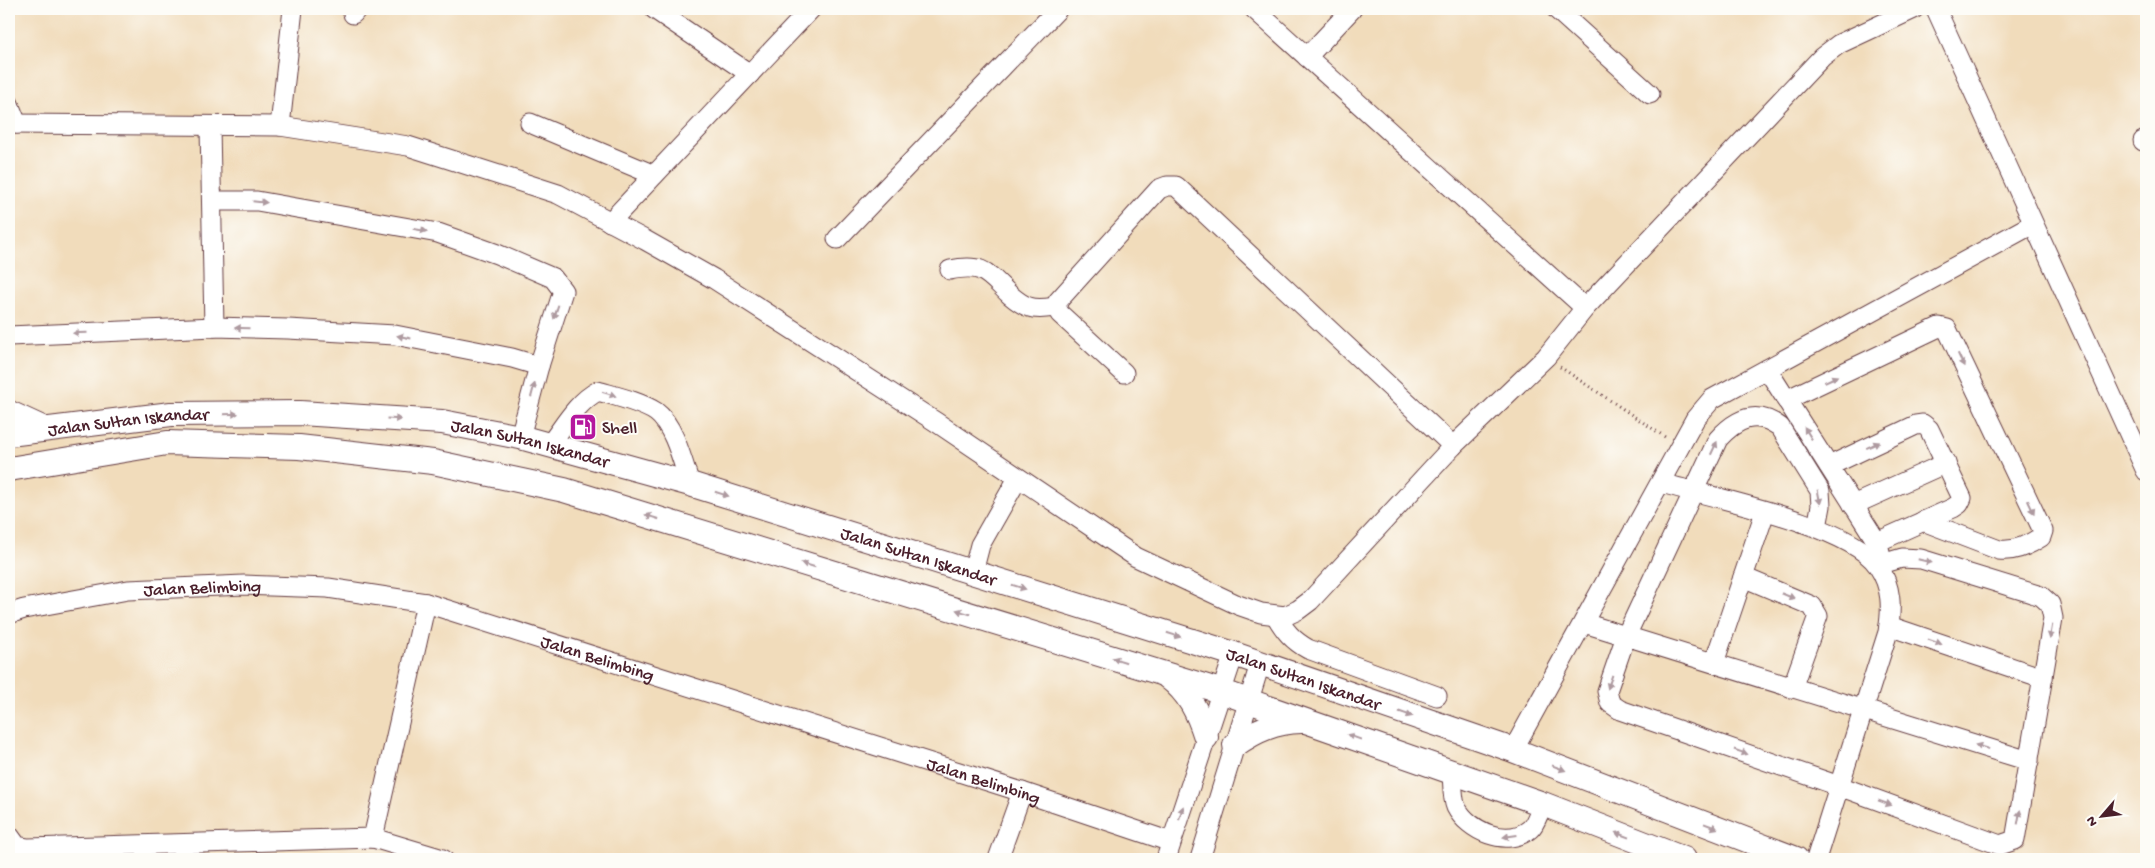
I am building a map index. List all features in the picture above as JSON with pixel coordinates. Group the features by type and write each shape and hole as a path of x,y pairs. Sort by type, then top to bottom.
{"main road":[{"name":"Jalan Sultan Iskandar","path":"9,434 171,414 300,413 442,422 550,444 690,484 1234,654 1513,750 1796,859"},
{"name":"Jalan Sultan Iskandar","path":"9,469 167,444 299,447 432,462 564,490 1248,701 1543,804 1684,859"},
{"path":"1165,674 1180,686 1192,701 1206,737"},
{"path":"1235,745 1251,733 1269,725 1288,721 1308,721"}],"street":[{"path":"280,126 293,9"},
{"path":"654,9 750,74"},
{"path":"610,222 812,9"},
{"path":"837,239 1058,9"},
{"path":"1254,9 1586,308"},
{"path":"1307,57 1352,9"},
{"path":"1556,9 1650,94"},
{"path":"9,104 13,124 210,127 280,126 408,146 558,194 714,279 936,422 1136,557 1238,605 1276,616 1285,616 1298,610 1310,601 1453,446 1546,358 1586,308 1822,57 1839,44 1914,9"},
{"path":"1936,9 2146,471"},
{"path":"530,123 654,175"},
{"path":"210,127 214,327"},
{"path":"1124,373 1060,314 1056,307 1058,301 1159,189 1167,186 1176,186 1453,446"},
{"path":"212,201 257,201 438,233 497,254 553,278 563,291 539,366 520,437"},
{"path":"1513,750 1695,419 1712,399 2033,224"},
{"path":"950,270 974,267 984,270 1017,301 1028,307 1038,309 1056,307"},
{"path":"9,336 214,327 395,335 512,358 539,366"},
{"path":"1786,400 1939,327 1947,329 2043,531 2038,539 2014,550 2007,551 1998,550 1923,521"},
{"path":"1767,369 1877,542 1881,555 1878,565"},
{"path":"550,444 589,396 598,391 655,411 664,420 672,432 690,484"},
{"path":"9,410 48,428"},
{"path":"1817,527 1821,506 1820,491 1780,427 1775,423 1754,417 1734,424 1718,439 1626,636 1607,691 1610,703 1620,710 1839,786 2000,845 2015,840 2053,618 2050,604 2047,599 2041,596 1921,559 1902,558 1878,565"},
{"path":"1829,466 1916,425 1923,424 1930,429 1962,498 1959,504 1953,508 1877,542"},
{"path":"1853,505 1946,463"},
{"path":"973,572 980,544 1018,478"},
{"path":"1661,483 1817,527 1862,550 1878,565 1889,589 1892,604 1889,626 1816,859"},
{"path":"1714,663 1765,512"},
{"path":"1743,578 1812,606 1816,610 1818,616 1792,688"},
{"name":"Jalan Belimbing","path":"9,614 128,590 244,585 328,588 426,603 1022,792 1168,851"},
{"path":"373,838 426,603"},
{"path":"1276,616 1290,637 1308,648 1437,696"},
{"path":"1584,623 2029,761"},
{"path":"1889,626 2043,678"},
{"path":"1168,851 1234,654"},
{"path":"1200,859 1260,664"},
{"path":"1452,772 1455,805 1463,818 1485,833 1504,837 1518,835 1531,828 1543,804"},
{"path":"998,859 1022,792"},
{"path":"12,845 28,848 373,838 443,859"}],"path":[{"path":"1546,358 1680,447"}],"place":[{"name":"Shell","path":"583,427"}]}
